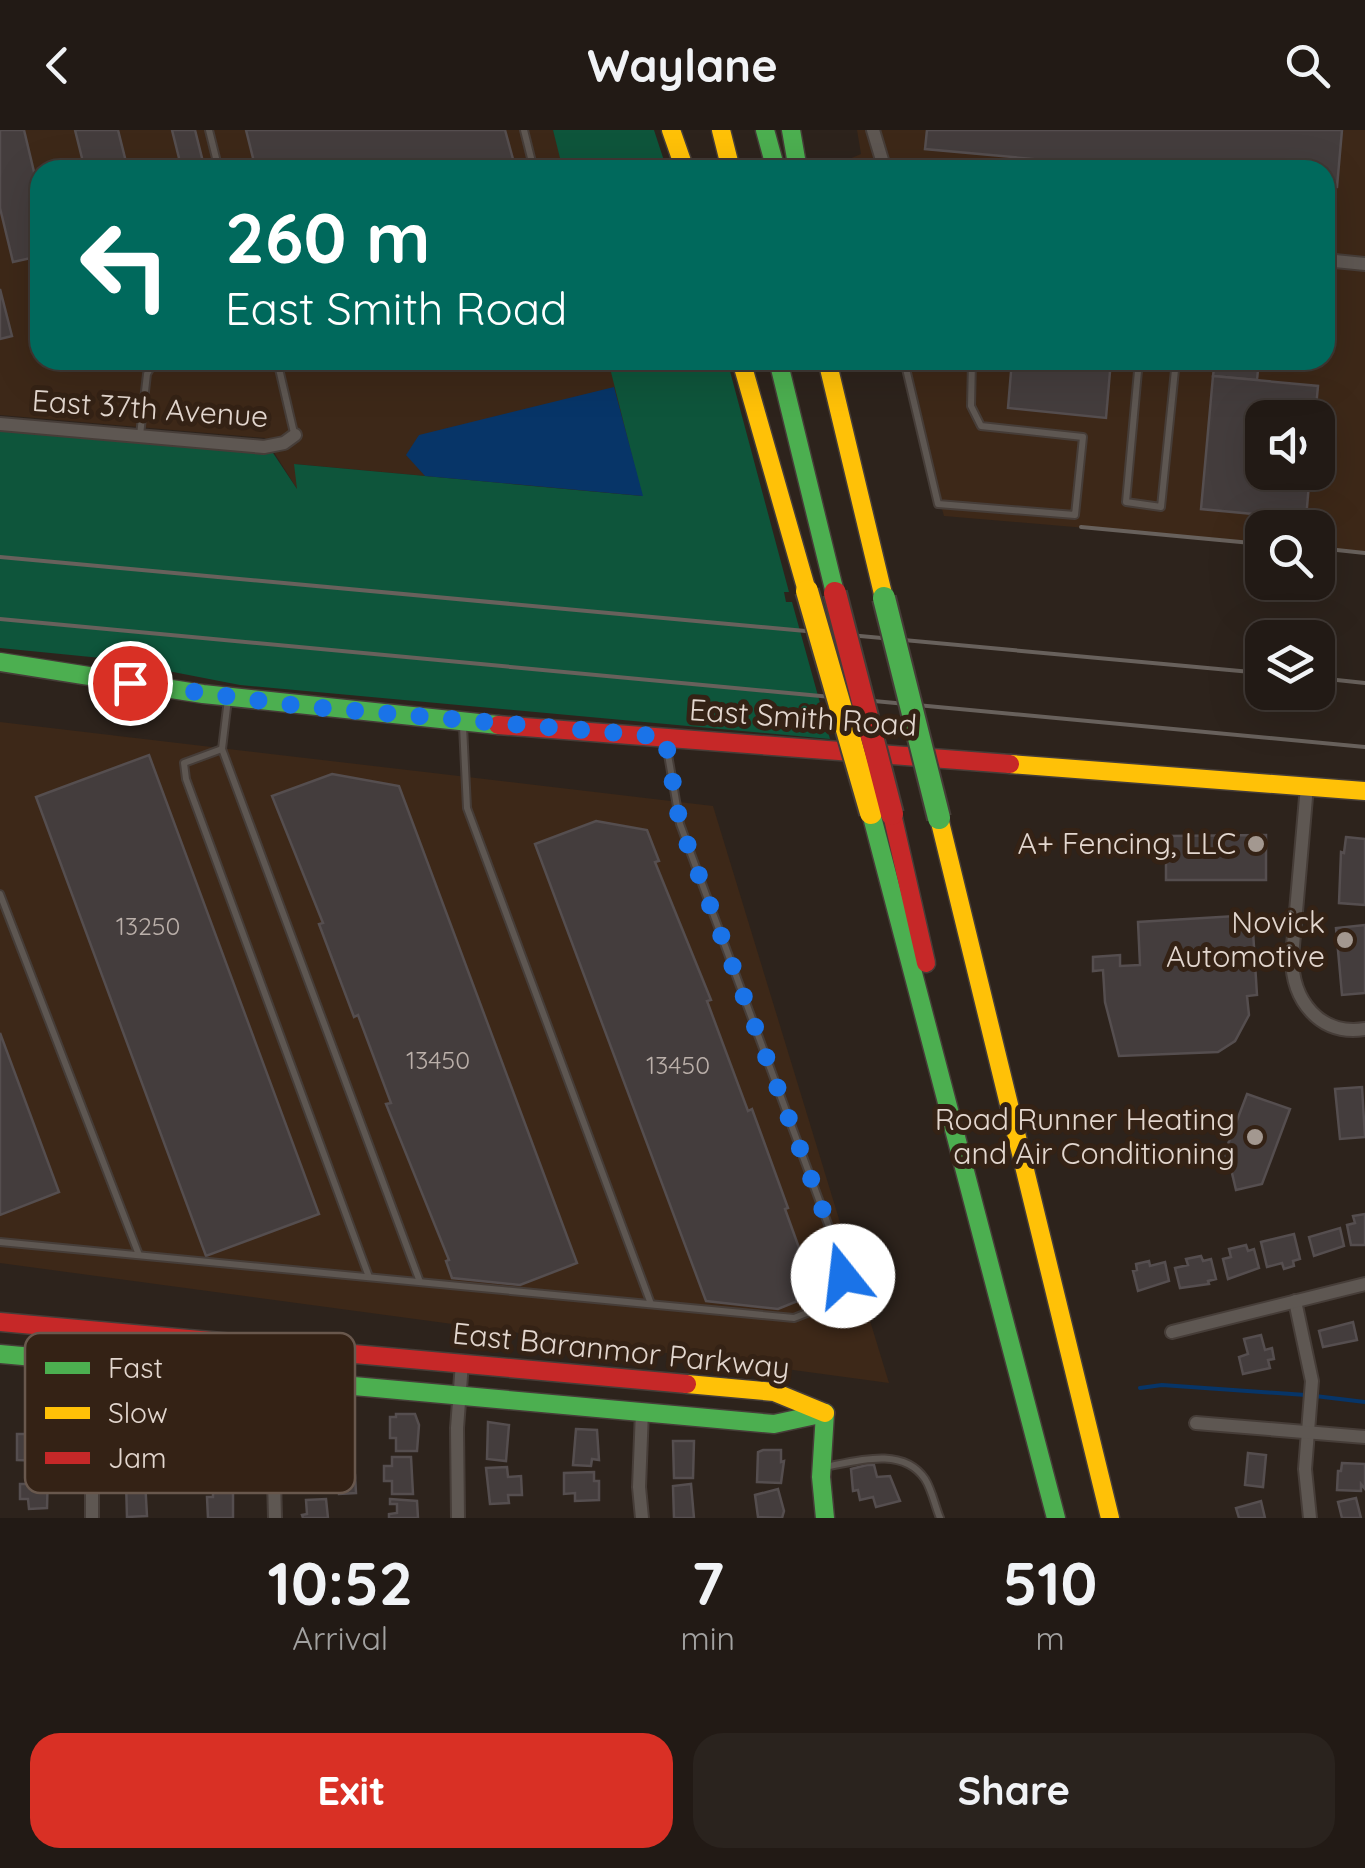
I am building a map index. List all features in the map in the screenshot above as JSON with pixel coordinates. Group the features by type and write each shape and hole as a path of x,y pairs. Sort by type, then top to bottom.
{"main road":[{"path":"671,130 681,160"},
{"path":"721,130 728,160"},
{"path":"766,130 774,160"},
{"path":"790,130 796,160"},
{"path":"744,370 807,591 882,814"},
{"path":"780,370 835,594 882,814 1056,1518"},
{"path":"830,370 1110,1518"},
{"name":"East Smith Road","path":"0,662 228,698 665,737 1365,791"},
{"name":"East Baranmor Parkway","path":"0,1322 111,1333"},
{"name":"East Baranmor Parkway","path":"0,1354 25,1356"},
{"name":"East Baranmor Parkway","path":"355,1354 774,1392 825,1413"},
{"name":"East Baranmor Parkway","path":"355,1385 774,1424 825,1413"},
{"path":"825,1413 821,1468 826,1518"}],"street":[{"path":"874,130 882,160"},
{"path":"1335,261 1365,264"},
{"name":"East 37th Avenue","path":"0,424 264,447 284,443 294,434"},
{"path":"1307,786 1292,957 1294,979 1300,998 1314,1016 1333,1027 1365,1029"},
{"path":"1172,1332 1365,1284"},
{"path":"1296,1302 1310,1363 1312,1400 1306,1482 1310,1518"},
{"path":"458,1518 462,1363"},
{"path":"642,1411 642,1518"},
{"path":"1196,1424 1365,1437"},
{"path":"274,1493 274,1518"}],"lane":[{"path":"209,130 216,160"},
{"path":"524,130 532,160"},
{"path":"140,436 149,370"},
{"path":"279,370 294,434"},
{"path":"906,370 938,504 1075,515 1084,437 980,426 970,406 972,370"},
{"path":"1138,370 1126,502 1161,507 1175,370"},
{"path":"228,698 222,748 420,1282"},
{"path":"463,720 467,808 651,1304"},
{"path":"0,1242 794,1318 847,1297 839,1254 680,824 665,737"},
{"path":"222,748 184,763 186,779 369,1277"},
{"path":"0,894 139,1255"},
{"path":"821,1468 874,1459 905,1463 926,1480 940,1518"}],"shaded area":[{"path":"0,130 553,130 563,160 30,160 30,370 623,370 643,496 295,464 299,492 265,438 0,415"},
{"path":"857,130 1365,130 1365,552 1335,549 1335,510 1245,510 1245,542 944,516 902,370 1335,370 1335,160 847,160 861,154"},
{"path":"0,722 713,806 889,1383 0,1263"}],"green space":[{"path":"553,130 654,130 664,160 560,160"},
{"path":"610,370 730,370 789,592 784,592 786,602 792,602 830,739 240,685 101,658 0,648 0,431 273,453 297,489 294,464 642,496"}],"water":[{"path":"614,387 643,496 425,476 406,455 419,435"}],"building":[{"path":"0,130 24,130 31,160 30,258 13,262 0,208"},
{"path":"75,130 118,130 126,160 82,160"},
{"path":"172,130 195,130 202,160 180,160"},
{"path":"246,130 505,130 513,160 254,160"},
{"path":"927,130 1342,130 1337,187 1335,160 1044,160 925,149"},
{"path":"0,289 12,336 0,339"},
{"path":"1011,370 1110,370 1106,418 1008,408"},
{"path":"1214,370 1258,370 1257,380 1213,376"},
{"path":"1213,376 1318,386 1317,400 1245,400 1245,490 1308,490 1307,510 1245,510 1245,513 1201,509"},
{"path":"149,755 319,1214 206,1256 36,797"},
{"path":"332,774 399,786 577,1263 520,1285 452,1278 446,1261 449,1260 386,1104 391,1103 358,1015 354,1017 319,924 323,923 272,796"},
{"path":"596,821 647,830 659,861 655,862 711,1000 707,1001 748,1111 752,1109 807,1270 811,1268 820,1292 778,1309 706,1301 535,844"},
{"path":"1266,835 1266,880 1166,880 1166,836"},
{"path":"1346,837 1365,839 1365,905 1339,903 1341,852 1344,853"},
{"path":"1252,915 1257,995 1247,996 1249,1015 1235,1041 1218,1052 1119,1056 1105,1002 1103,970 1093,971 1093,957 1120,955 1120,966 1140,965 1138,922"},
{"path":"1365,925 1365,993 1342,995 1336,928"},
{"path":"0,1033 59,1192 0,1215"},
{"path":"1362,1087 1365,1137 1340,1139 1335,1089"},
{"name":"Road Runner Heating and Air Conditioning","path":"1247,1094 1290,1109 1262,1184 1236,1190 1231,1169 1220,1165"},
{"path":"1365,1214 1365,1245 1351,1245 1347,1225 1355,1223 1353,1216"},
{"path":"1340,1228 1344,1246 1314,1256 1309,1237"},
{"path":"1294,1234 1300,1259 1284,1269 1282,1263 1267,1267 1261,1242"},
{"path":"1246,1245 1248,1251 1254,1249 1259,1268 1228,1279 1223,1259 1231,1257 1229,1249"},
{"path":"1201,1256 1203,1261 1211,1259 1216,1279 1208,1281 1209,1284 1180,1288 1175,1268 1188,1265 1186,1259"},
{"path":"1149,1261 1150,1266 1165,1262 1169,1281 1138,1291 1133,1271 1137,1270 1136,1264"},
{"path":"1353,1322 1357,1340 1323,1347 1319,1331"},
{"path":"1261,1335 1265,1350 1272,1348 1274,1359 1268,1360 1270,1368 1243,1374 1239,1357 1248,1354 1244,1339"},
{"path":"415,1414 419,1425 417,1451 396,1451 396,1438 390,1438 390,1417"},
{"path":"488,1422 509,1425 506,1461 487,1459"},
{"path":"576,1429 597,1430 599,1460 592,1459 591,1466 573,1465"},
{"path":"17,1434 25,1434 25,1460 17,1460"},
{"path":"673,1441 694,1441 693,1478 674,1478"},
{"path":"781,1450 781,1483 757,1482 758,1452"},
{"path":"1248,1453 1266,1455 1263,1487 1245,1485"},
{"path":"392,1457 411,1457 413,1494 392,1494 392,1481 384,1481 384,1466 392,1466"},
{"path":"1342,1463 1365,1464 1365,1489 1361,1484 1361,1491 1337,1490"},
{"path":"874,1465 877,1477 890,1476 900,1501 876,1507 873,1497 860,1500 858,1490 853,1491 851,1469"},
{"path":"507,1467 508,1477 521,1476 522,1495 508,1495 509,1503 490,1504 486,1468"},
{"path":"594,1472 594,1481 599,1481 599,1500 575,1501 575,1493 564,1494 564,1473"},
{"path":"20,1484 25,1484 25,1493 47,1493 47,1508 29,1509 28,1499 20,1499"},
{"path":"691,1484 694,1518 674,1518 673,1486"},
{"path":"778,1489 782,1518 758,1517 755,1495"},
{"path":"126,1493 146,1493 147,1516 127,1517"},
{"path":"213,1493 233,1493 233,1518 208,1518 207,1497 213,1497"},
{"path":"1356,1498 1361,1518 1342,1518 1338,1502"},
{"path":"326,1499 328,1518 303,1518 307,1514 306,1500"},
{"path":"390,1499 417,1501 418,1518 389,1518 389,1514 397,1513 397,1504 390,1504"},
{"path":"1261,1501 1265,1518 1239,1518 1236,1508"}],"waterway":[{"path":"1140,1388 1162,1385 1306,1395"},
{"path":"1315,1396 1365,1402"}],"railway":[{"path":"1081,527 1245,542"},
{"path":"1335,550 1365,553"},
{"path":"0,557 1245,671"},
{"path":"0,619 1365,747"},
{"path":"1335,680 1365,683"}],"traffic: fast":[{"path":"765,130 773,160"},
{"path":"791,130 796,160"},
{"path":"780,370 835,593"},
{"path":"884,598 939,818"},
{"path":"0,662 203,694 498,725"},
{"path":"871,813 1056,1518"},
{"path":"0,1354 25,1356"},
{"path":"355,1386 774,1424 825,1413"},
{"path":"825,1413 821,1477 825,1518"}],"traffic: slow":[{"path":"671,130 682,160"},
{"path":"721,130 728,160"},
{"path":"744,370 807,591"},
{"path":"829,370 884,598"},
{"path":"807,591 871,813"},
{"path":"1010,764 1365,791"},
{"path":"939,818 1110,1518"},
{"path":"687,1384 774,1392 825,1413"}],"traffic: jam":[{"path":"835,593 892,814"},
{"path":"498,725 1010,764"},
{"path":"892,814 926,963"},
{"path":"0,1322 122,1333"},
{"path":"355,1354 687,1384"}],"place":[{"name":"A+ Fencing, LLC","path":"1256,844"},
{"name":"Novick Automotive","path":"1345,940"},
{"name":"Road Runner Heating and Air Conditioning","path":"1255,1137"}],"route":[{"path":"130,683 300,706 665,737 680,824 839,1254 843,1276"}]}
